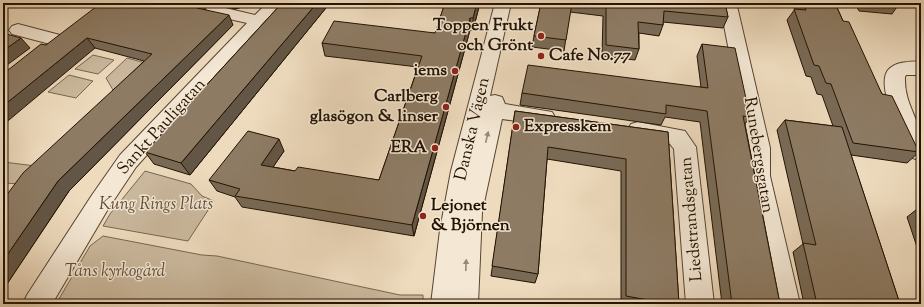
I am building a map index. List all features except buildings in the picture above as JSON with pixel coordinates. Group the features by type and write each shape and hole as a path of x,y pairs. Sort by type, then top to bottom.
{"street":[{"path":"182,3 260,21"},
{"name":"Sankt Pauligatan","path":"37,304 100,202 128,161 276,3"},
{"name":"Danska Vägen","path":"464,304 470,212 503,3"},
{"name":"Danska Vägen","path":"445,304 452,230 462,171 486,109 516,3"},
{"name":"Runebergsgatan","path":"702,3 729,6 753,118 758,148 759,176 786,304"},
{"path":"18,30 60,35 37,53"},
{"path":"911,69 895,74 894,81 898,98 921,152"},
{"path":"486,109 562,119"},
{"name":"Liedstrandsgatan","path":"617,127 677,137 685,147 700,304"}],"green space":[{"path":"93,55 114,60 98,74 75,69"},
{"path":"127,58 149,64 113,90 106,78"},
{"path":"69,75 93,81 76,98 48,92"},
{"path":"3,162 36,166 23,184 3,183"},
{"name":"Kung Rings Plats","path":"145,171 191,184 202,196 214,201 188,241 103,226 110,214"},
{"name":"Tåns kyrkogård","path":"103,236 202,255 217,256 400,295 423,295 423,304 56,304 90,246"}],"place":[{"name":"Toppen Frukt och Grönt","path":"541,36"},
{"name":"Cafe No.77","path":"541,56"},
{"name":"iems","path":"455,71"},
{"name":"Carlberg glasögon & linser","path":"446,107"},
{"name":"Expresskem","path":"516,127"},
{"name":"ERA","path":"435,148"},
{"name":"Lejonet & Björnen","path":"423,216"}]}
